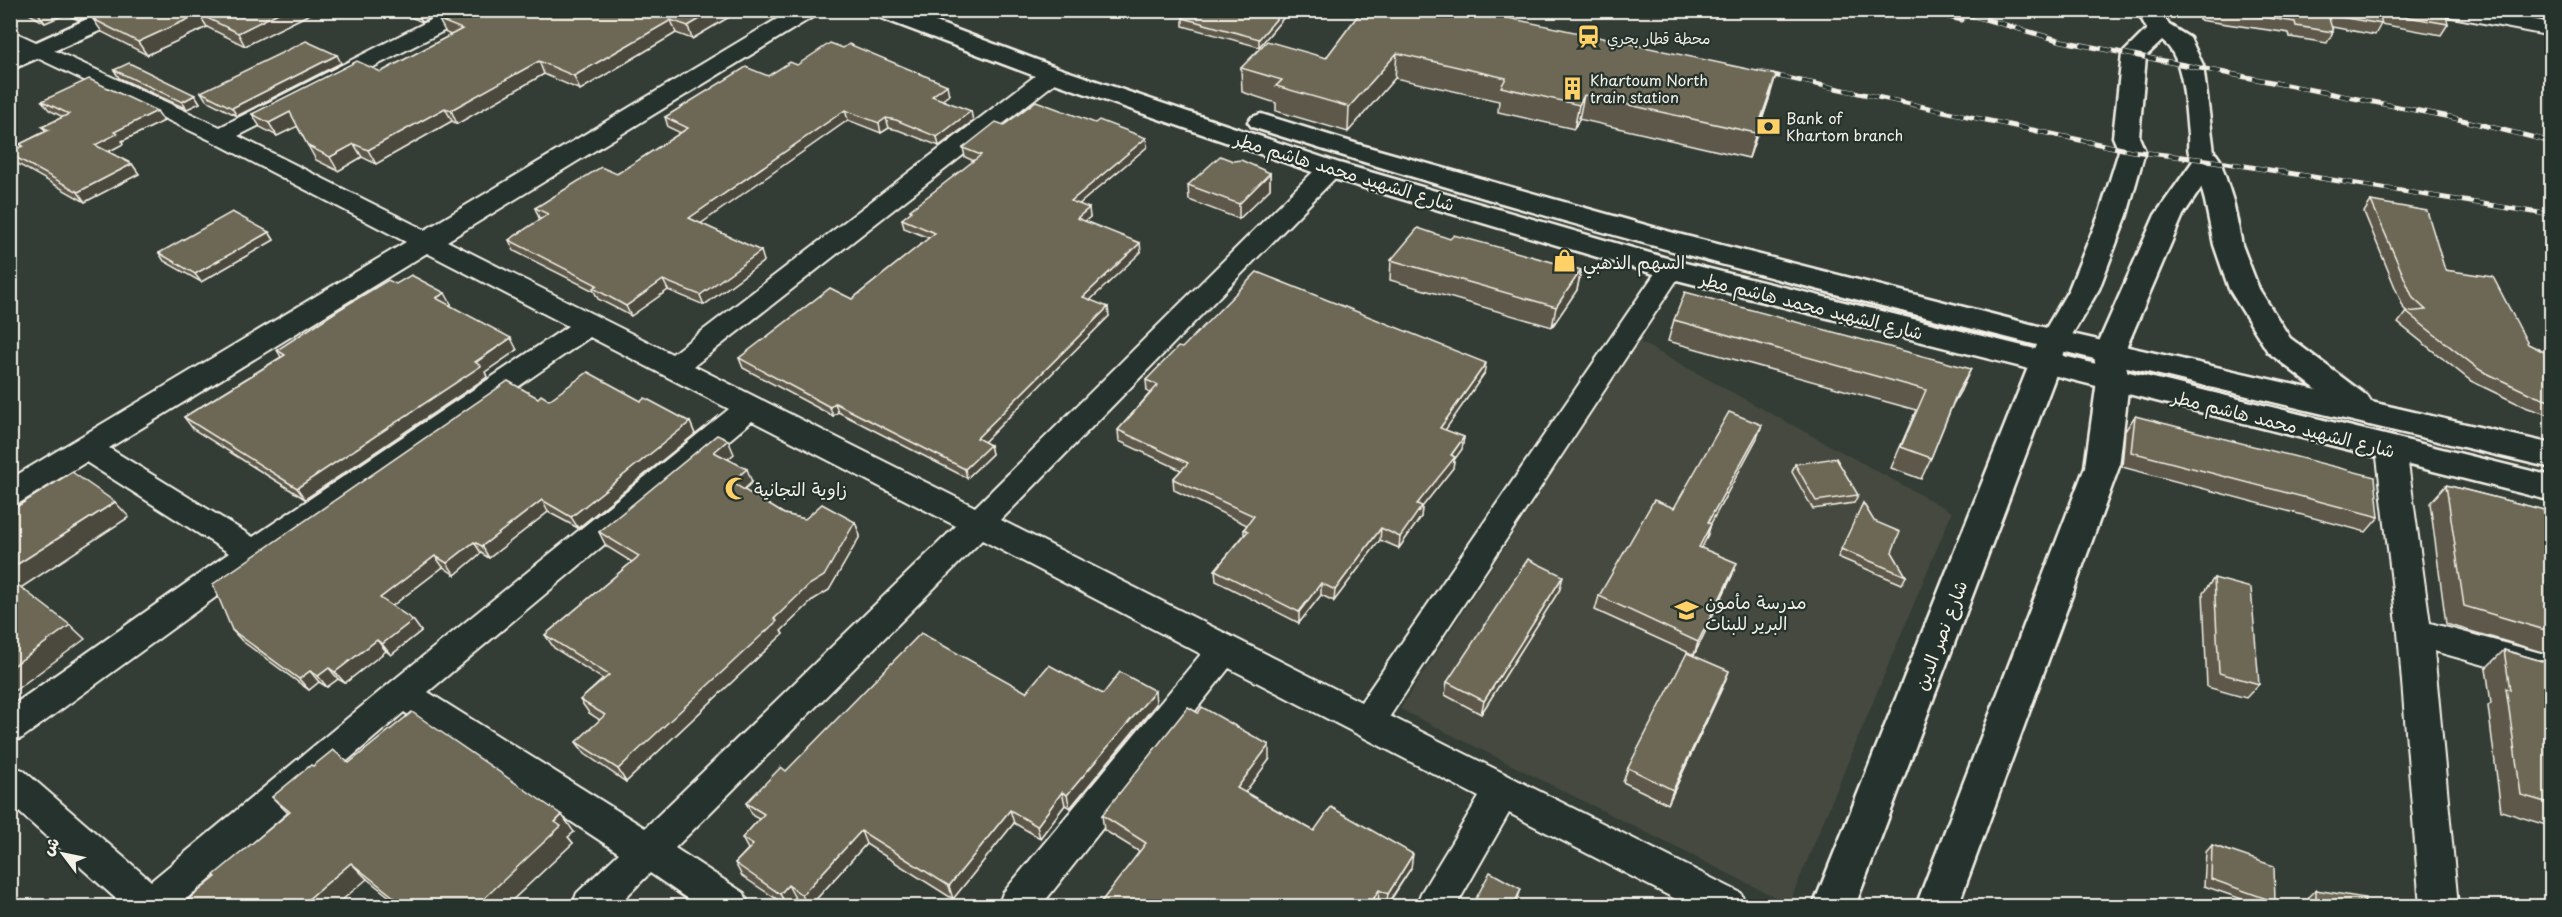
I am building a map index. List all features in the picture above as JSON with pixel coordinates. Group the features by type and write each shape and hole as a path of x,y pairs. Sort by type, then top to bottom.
{"main road":[{"path":"10,63 128,10"},
{"name":"شارع الشهيد محمد هاشم مطر","path":"881,10 1052,74 1330,169 1671,269 2111,367 2391,450 2552,489"},
{"name":"شارع الشهيد محمد هاشم مطر","path":"940,10 1201,103 1352,151 2050,352"},
{"path":"2154,20 2181,43 2192,65 2201,154 2207,160 2228,245 2244,289 2279,345 2365,411"},
{"name":"شارع نصر الدين","path":"1834,906 2050,352 2084,289 2113,215 2132,151 2126,137 2134,54 2154,20"},
{"path":"1937,906 2102,466 2111,367 2169,215 2207,160"},
{"name":"شارع الشهيد محمد هاشم مطر","path":"2111,367 2365,411 2552,456"}],"street":[{"path":"220,136 467,10"},
{"path":"10,494 84,447 808,10"},
{"path":"2447,10 2552,30"},
{"path":"10,36 220,136 1727,906"},
{"path":"673,368 1052,74"},
{"path":"591,906 978,524 1330,169"},
{"path":"1367,722 1671,269"},
{"path":"10,727 252,553 589,325"},
{"path":"10,781 151,906 402,693 750,407"},
{"path":"84,447 252,553"},
{"path":"2391,450 2415,632 2439,906"},
{"path":"2415,632 2552,670"},
{"path":"1017,906 1224,650"},
{"path":"402,693 730,906"},
{"path":"1435,906 1502,792"}],"shaded area":[{"name":"مدرسة مأمون البرير للبنات","path":"1638,341 1952,512 1789,904 1400,709"}],"building":[{"path":"114,10 284,10 238,33 199,14 138,42 93,19"},
{"path":"457,10 715,10 688,26 671,20 574,76 539,61 451,110 445,108 368,150 354,144 330,157 308,146 290,112 269,123 252,114 357,61 381,72 462,29 439,20"},
{"path":"1190,10 1284,10 1259,39 1183,18"},
{"path":"1362,10 1471,10 1776,75 1756,133 1584,95 1579,105 1501,87 1506,78 1397,53 1349,107 1276,86 1282,80 1241,68 1267,41 1326,58"},
{"path":"2216,10 2445,10 2448,24 2379,12 2382,24 2328,15 2333,32 2296,26 2295,22"},
{"path":"306,41 337,55 232,108 201,92"},
{"path":"830,43 843,48 849,44 947,85 932,96 971,111 937,137 896,120 886,118 879,123 845,110 689,218 761,251 700,295 663,280 626,306 593,288 597,285 509,240 548,214 535,208 601,167 617,174 688,128 665,117 746,67 768,76 790,62 797,65"},
{"path":"129,63 195,95 182,102 114,70"},
{"path":"89,79 157,111 114,132 117,134 95,145 132,164 78,192 10,152 23,146 20,144 49,130 42,127 69,114 42,101"},
{"path":"1036,101 1095,123 1099,120 1146,138 1071,201 1089,208 1077,218 1140,243 1083,297 1108,307 977,438 990,445 965,469 835,403 830,407 739,358 830,288 852,299 935,233 902,219 912,211 910,210 981,155 963,148 996,122 1004,125"},
{"path":"1220,156 1233,161 1241,160 1270,173 1239,204 1188,185"},
{"path":"2371,201 2427,211 2445,270 2493,277 2528,344 2552,356 2552,402 2480,370 2406,312 2426,310 2413,298"},
{"path":"232,212 269,232 195,274 159,253"},
{"path":"1418,228 1450,239 1454,235 1581,270 1556,307 1391,260"},
{"path":"1257,272 1486,363 1440,428 1464,437 1451,455 1455,457 1417,504 1422,506 1400,537 1381,528 1335,590 1321,583 1299,612 1215,570 1248,531 1244,529 1254,516 1173,479 1188,463 1118,430 1158,385 1146,380 1178,347 1182,348"},
{"path":"411,275 445,293 436,298 511,338 475,362 481,366 297,488 184,417 285,355 277,350 340,309 388,280 396,284"},
{"path":"1685,292 1971,369 1957,393 1931,458 1901,447 1926,390 1674,320"},
{"path":"588,372 641,401 645,398 690,422 571,517 542,500 482,546 474,542 447,563 435,556 380,598 413,620 382,644 377,640 335,672 329,668 318,676 310,671 299,679 232,630 213,584 508,381 538,398 541,395 549,400"},
{"path":"1729,412 1762,425 1708,522 1711,524 1699,547 1737,563 1698,642 1599,596 1654,500 1674,508"},
{"path":"2135,416 2375,477 2379,517 2131,452"},
{"path":"717,435 728,440 714,452 747,469 731,482 784,514 805,519 822,504 855,522 824,576 809,585 774,619 777,621 618,769 576,742 605,715 580,700 609,675 545,635 639,556 599,532"},
{"path":"1836,458 1858,495 1816,501 1795,464"},
{"path":"72,472 115,502 10,569 10,511"},
{"path":"2446,485 2552,512 2552,632 2464,606"},
{"path":"1863,503 1874,521 1900,532 1892,552 1906,576 1841,549"},
{"path":"1528,559 1563,576 1484,701 1447,682"},
{"path":"2214,578 2251,588 2259,684 2219,673"},
{"path":"10,579 70,625 10,668"},
{"path":"921,633 1026,692 1049,665 1103,694 1120,672 1155,691 1067,795 1062,792 1037,826 1010,810 949,886 861,831 802,895 788,885 780,894 735,863 753,845 742,838 764,814 746,803 781,767 786,771"},
{"path":"2504,650 2552,664 2552,804 2521,795 2506,688 2510,690"},
{"path":"1687,653 1729,671 1673,790 1628,768"},
{"path":"1188,707 1198,713 1202,707 1269,745 1237,788 1314,831 1331,807 1413,854 1388,894 1379,890 1369,906 1098,906 1146,843 1102,815"},
{"path":"412,712 562,815 555,822 561,826 476,906 405,906 351,863 300,906 180,906 290,812 272,797 333,750 349,763"},
{"path":"2212,845 2274,866 2275,902 2211,879"},
{"path":"1490,872 1521,889 1513,906 1472,906"},
{"path":"2316,890 2365,898 2364,906 2316,906"},
{"path":"2007,901 2018,906 2005,906"},
{"path":"2548,901 2549,906 2524,906 2524,902"}],"railway":[{"path":"1919,10 1962,20"},
{"path":"1953,10 2062,41 2450,117 2552,142"},
{"path":"1759,72 2132,151 2207,160 2552,215"}],"place":[{"name":"محطة قطار بحري","path":"1589,37"},
{"name":"Khartoum North train station","path":"1572,88"},
{"name":"Bank of Khartom branch","path":"1768,126"},
{"name":"السهم الذهبي","path":"1565,261"},
{"name":"زاوية التجانية","path":"736,488"},
{"name":"مدرسة مأمون البرير للبنات","path":"1687,611"}]}
